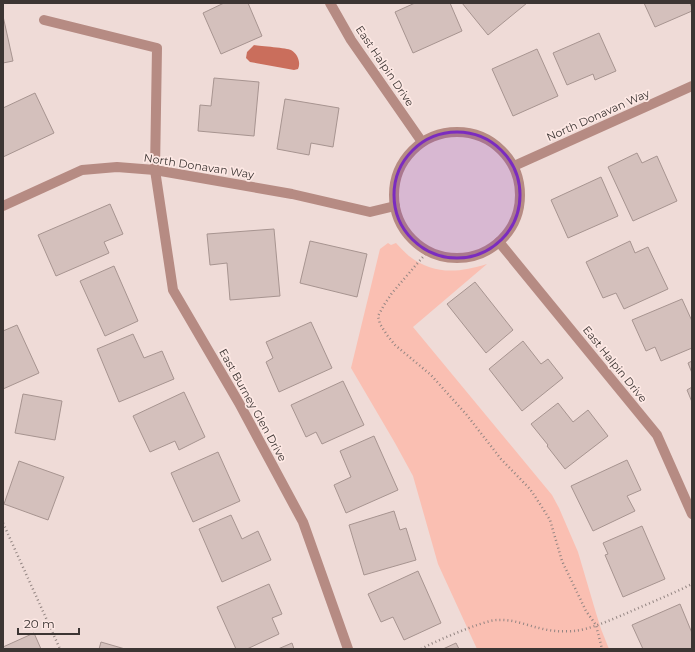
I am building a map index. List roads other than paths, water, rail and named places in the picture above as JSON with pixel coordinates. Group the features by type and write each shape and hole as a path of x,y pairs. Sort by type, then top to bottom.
{"street":[{"name":"East Halpin Drive","path":"330,3 351,40 422,142"},
{"name":"East Burney Glen Drive","path":"44,20 157,48 155,170 174,290 239,403 303,522 348,649"},
{"name":"North Donavan Way","path":"514,166 692,86"},
{"path":"463,131 484,137 502,149 514,166 520,186 520,207 512,226 499,242 483,252 465,257 446,257 428,251 413,239 402,224 395,206 394,188 399,170 409,154 422,142 442,133 463,131"},
{"name":"North Donavan Way","path":"3,206 82,170 117,167 155,170 292,194 370,212 395,206"},
{"name":"East Halpin Drive","path":"499,242 657,435 692,514"}]}
